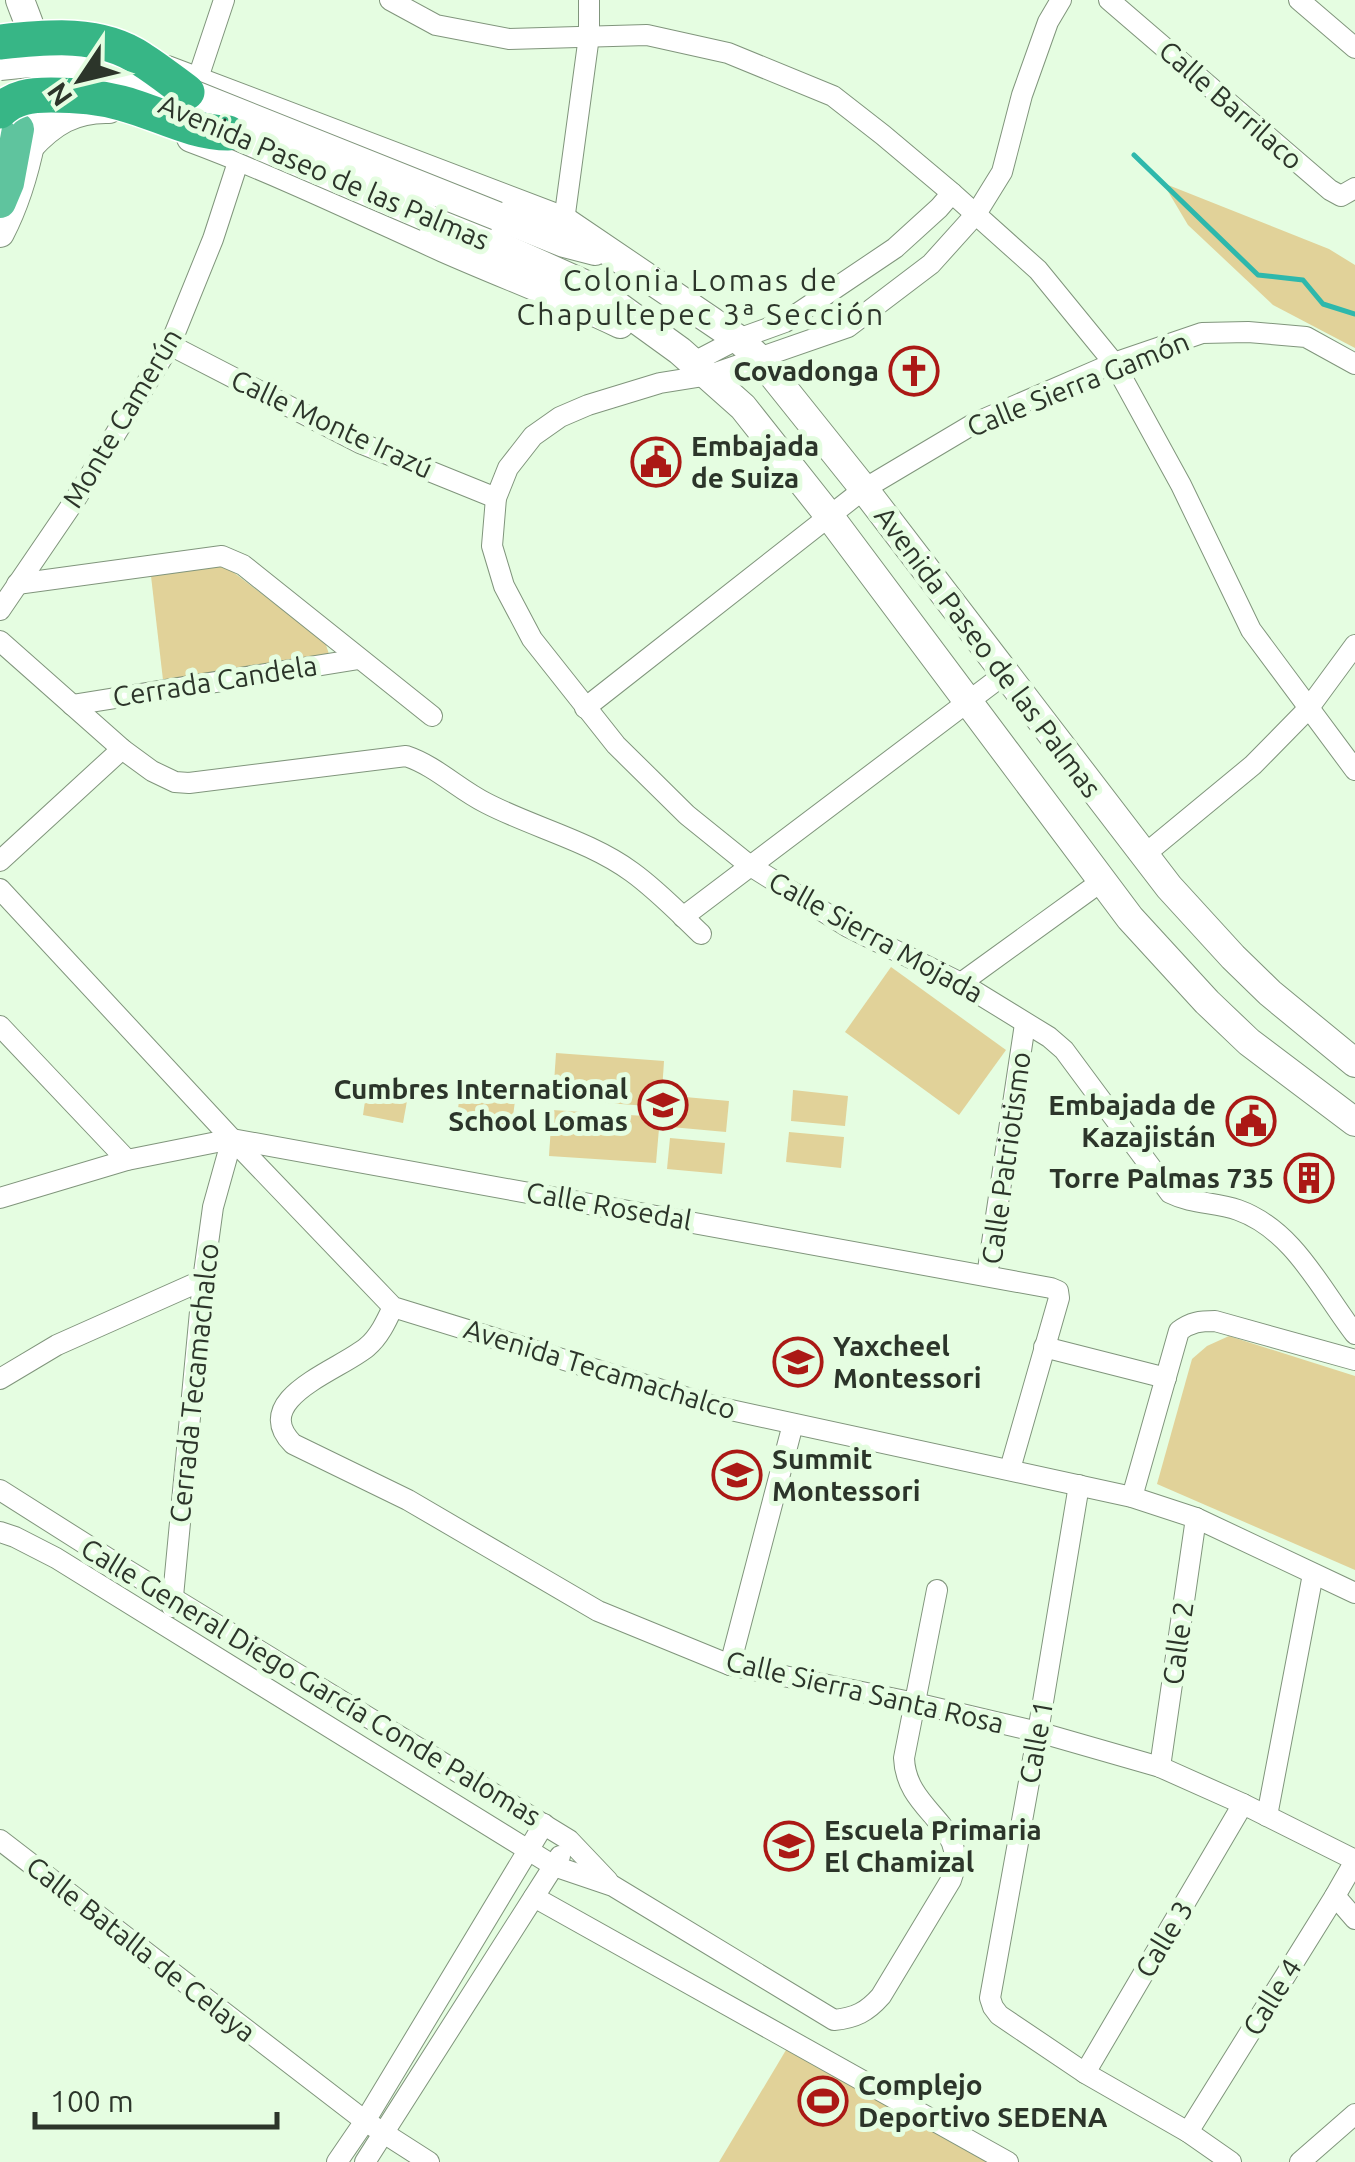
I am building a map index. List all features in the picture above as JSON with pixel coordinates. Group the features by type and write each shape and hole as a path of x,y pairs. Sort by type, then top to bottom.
{"highway":[{"path":"11,78 66,38 112,45 184,84"},
{"path":"11,78 10,102 28,96 90,97 119,102 210,132 234,145"},
{"path":"0,202 8,183 11,78"}],"main road":[{"path":"20,0 45,27 76,45"},
{"path":"0,232 18,188 11,78 20,0"},
{"name":"Avenida Paseo de las Palmas","path":"11,78 76,45 98,47 564,243 612,254"},
{"path":"11,78 101,56 136,61"},
{"path":"118,111 105,96 105,82 118,66 136,61"},
{"name":"Avenida Paseo de las Palmas","path":"0,66 84,64 184,84 564,221 738,340 760,359 864,490 1170,887 1270,993 1355,1063"},
{"path":"11,78 46,129 82,111 118,111"},
{"name":"Avenida Paseo de las Palmas","path":"11,78 234,145 475,236 593,288 695,363 743,407 830,517 1130,918 1249,1042 1355,1122"},
{"name":"Avenida Paseo de las Palmas","path":"234,145 450,250 570,300 695,363"},
{"path":"1094,870 1124,830"},
{"path":"1130,918 1140,900 1156,889 1170,887"}],"street":[{"path":"184,84 224,0"},
{"path":"390,0 436,25 510,39 647,35 728,53 833,96 952,192 1038,270 1114,363 1180,485 1251,630 1355,770"},
{"path":"564,221 589,36 589,0"},
{"name":"Calle Sierra Mojada","path":"695,363 760,359 848,328 931,264 976,214 1002,172 1048,22 1062,0"},
{"name":"Calle Barrilaco","path":"1109,0 1330,190 1341,196 1355,188"},
{"path":"1300,0 1355,48"},
{"name":"Monte Camerún","path":"0,610 75,500 170,345 213,238 234,145"},
{"name":"Calle Sierra Mojada","path":"952,192 895,248 786,322 738,340 660,383 560,417 533,436 508,468 496,498 492,546 504,586 532,638 586,708 616,745 687,815 749,865 848,927 962,983 1050,1037 1064,1050 1170,1192 1183,1199 1239,1210 1270,1228 1298,1252 1355,1334"},
{"name":"Calle Sierra Gamón","path":"586,708 864,490 974,423 1114,363 1202,333 1306,337 1355,364"},
{"name":"Calle Monte Irazú","path":"170,345 360,443 496,498"},
{"path":"17,584 222,556 243,565 432,716"},
{"path":"0,641 122,749 175,782 189,784 398,756 418,760 495,808 607,856 632,872 701,934"},
{"path":"1144,854 1253,766 1308,709 1355,646"},
{"name":"Cerrada Candela","path":"72,704 359,659"},
{"path":"683,917 1006,673"},
{"path":"0,861 122,749"},
{"path":"962,983 1094,870"},
{"name":"Avenida Tecamachalco","path":"0,889 393,1308 716,1406 1132,1497 1196,1518 1355,1593"},
{"name":"Calle Patriotismo","path":"1010,1469 1060,1298 1058,1291 1051,1288 986,1276 1026,1024"},
{"path":"0,1026 127,1160"},
{"path":"0,1198 127,1160 232,1139"},
{"name":"Calle Rosedal","path":"232,1139 986,1276"},
{"name":"Cerrada Tecamachalco","path":"170,1629 212,1206 232,1139"},
{"path":"2,1374 56,1345 203,1280"},
{"name":"Calle Sierra Santa Rosa","path":"393,1308 379,1335 367,1347 289,1400 281,1412 280,1425 293,1444 408,1500 598,1611 730,1665 1038,1732 1160,1768 1244,1804 1355,1861"},
{"path":"1132,1497 1179,1332 1194,1322 1215,1321 1355,1360"},
{"path":"1044,1347 1166,1378"},
{"path":"730,1665 793,1424"},
{"name":"Calle 1","path":"1079,1485 990,1998 999,2015 1085,2073"},
{"name":"Calle General Diego García Conde Palomas","path":"0,1490 569,1840 613,1886"},
{"name":"Calle 2","path":"1160,1768 1196,1518"},
{"name":"Calle General Diego García Conde Palomas","path":"0,1532 36,1547 554,1866 613,1886 834,2020 852,2018 869,2010 881,1996 956,1868 955,1844 913,1791 905,1772 904,1758 916,1703"},
{"path":"94,1583 109,1559"},
{"path":"1267,1816 1314,1574"},
{"path":"916,1703 938,1590"},
{"name":"Calle 3","path":"1085,2073 1244,1804"},
{"path":"337,2162 544,1824"},
{"name":"Calle Batalla de Celaya","path":"0,1840 361,2126 375,2147 404,2162"},
{"path":"375,2147 569,1840"},
{"name":"Calle Batalla de Celaya","path":"0,1854 361,2126"},
{"name":"Calle 4","path":"1188,2132 1355,1861"},
{"path":"1336,1896 1355,1918"},
{"path":"534,1897 1008,2162"},
{"path":"1085,2073 1188,2132 1230,2162"},
{"path":"1300,2162 1355,2114"},
{"name":"Calle Batalla de Celaya","path":"375,2147 428,2162"}],"shaded area":[{"path":"1163,183 1329,249 1355,265 1355,348 1273,305 1188,225"},
{"path":"224,565 325,642 329,654 163,680 151,576"},
{"path":"891,967 1006,1050 959,1115 845,1032"},
{"path":"556,1053 664,1061 661,1107 553,1099"},
{"path":"793,1090 848,1096 845,1126 791,1121"},
{"path":"366,1094 407,1101 403,1123 363,1115"},
{"path":"460,1094 515,1101 511,1131 456,1123"},
{"path":"674,1096 729,1101 726,1132 671,1127"},
{"path":"552,1110 660,1117 656,1163 549,1156"},
{"path":"789,1132 844,1137 841,1168 786,1162"},
{"path":"670,1138 725,1143 722,1174 667,1169"},
{"path":"1229,1336 1355,1376 1355,1570 1157,1484 1192,1359 1207,1346"},
{"name":"Complejo Deportivo SEDENA","path":"792,2040 988,2162 719,2162"}],"waterway":[{"path":"1134,155 1258,275 1303,280 1323,304 1355,314"}],"place":[{"name":"Covadonga","path":"914,371"},
{"name":"Embajada de Suiza","path":"656,462"},
{"name":"Cumbres International School Lomas","path":"663,1105"},
{"name":"Embajada de Kazajistán","path":"1251,1121"},
{"name":"Torre Palmas 735","path":"1309,1178"},
{"name":"Yaxcheel Montessori","path":"798,1362"},
{"name":"Summit Montessori","path":"737,1475"},
{"name":"Escuela Primaria El Chamizal","path":"789,1846"},
{"name":"Complejo Deportivo SEDENA","path":"823,2101"}],"district":[{"name":"Colonia Lomas de Chapultepec 3ª Sección","path":"701,298"}]}
